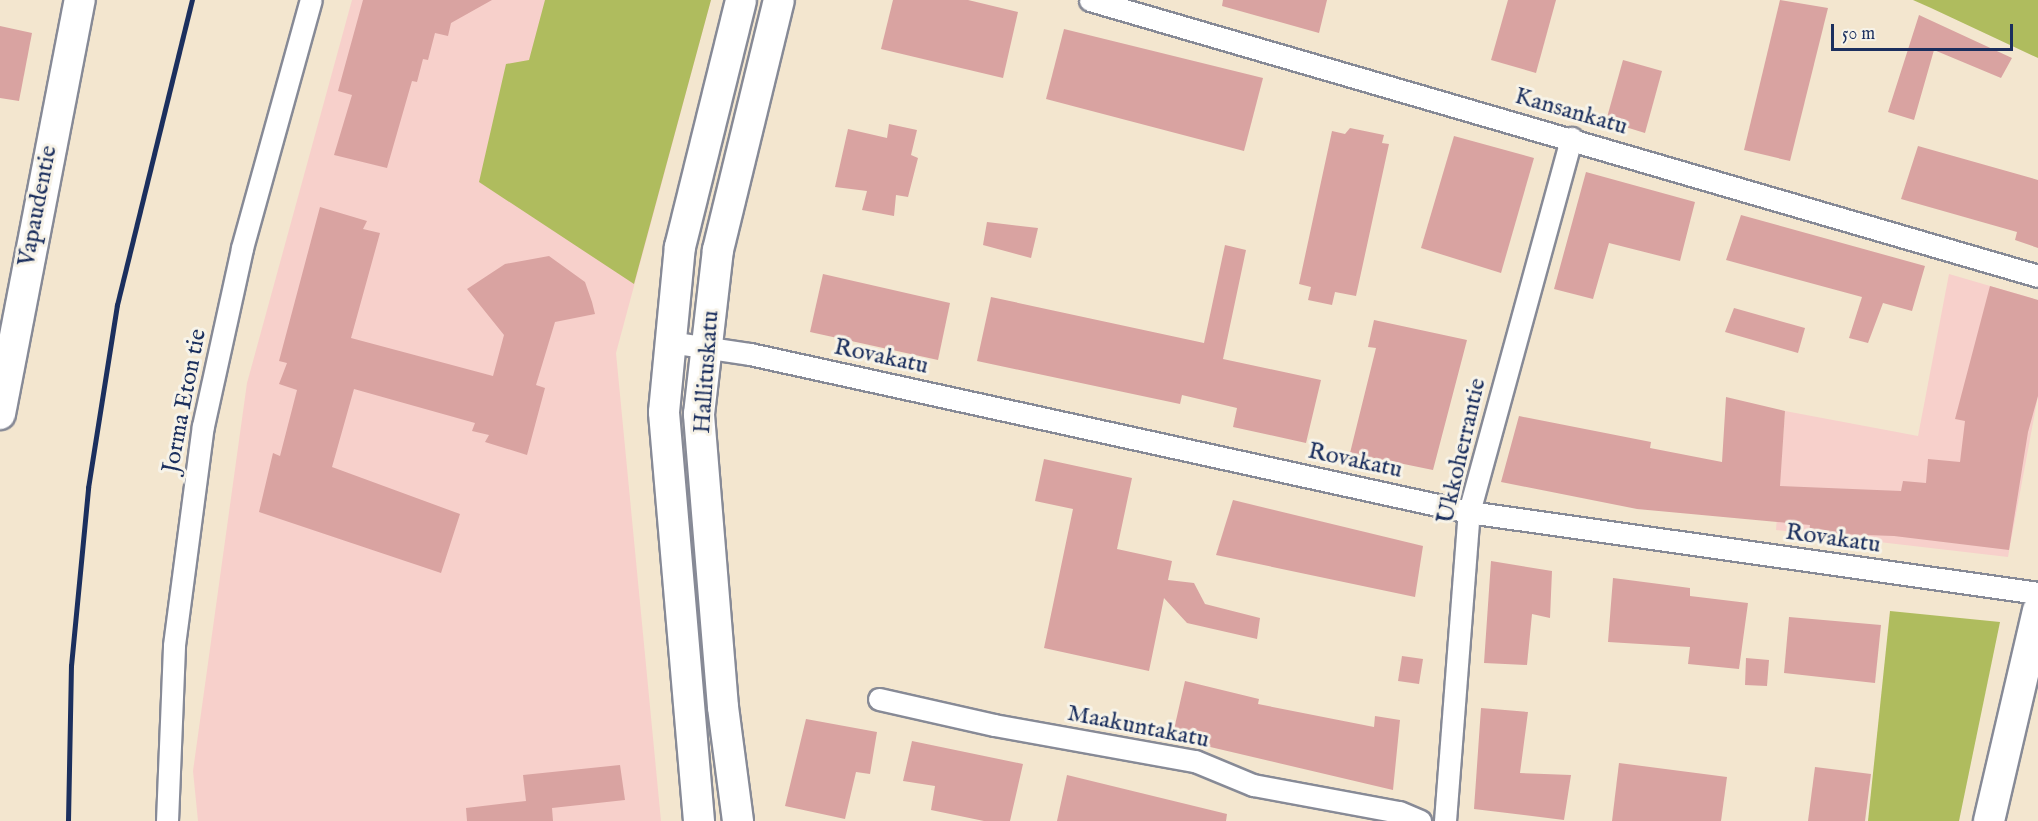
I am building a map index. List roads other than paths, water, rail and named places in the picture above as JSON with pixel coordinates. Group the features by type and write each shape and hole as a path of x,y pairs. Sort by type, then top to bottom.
{"street":[{"name":"Vapaudentie","path":"0,414 26,264 80,0"},
{"name":"Jorma Eton tie","path":"167,821 174,645 203,426 242,248 310,0"},
{"name":"Hallituskatu","path":"699,821 665,445 669,342 680,247 741,0"},
{"name":"Hallituskatu","path":"738,821 723,707 699,414 718,250 779,0"},
{"name":"Kansankatu","path":"1090,0 1571,138 2038,276"},
{"name":"Ukkoherrantie","path":"1445,821 1469,512 1571,138"},
{"name":"Rovakatu","path":"669,342 706,347 1469,512 2038,593"},
{"path":"1989,821 2038,610"},
{"path":"719,662 688,686 723,707"},
{"name":"Maakuntakatu","path":"879,699 1005,727 1195,761 1253,785 1399,812 1420,821"}],"railway":[{"path":"68,821 71,666 88,488 117,305 192,0"}]}
